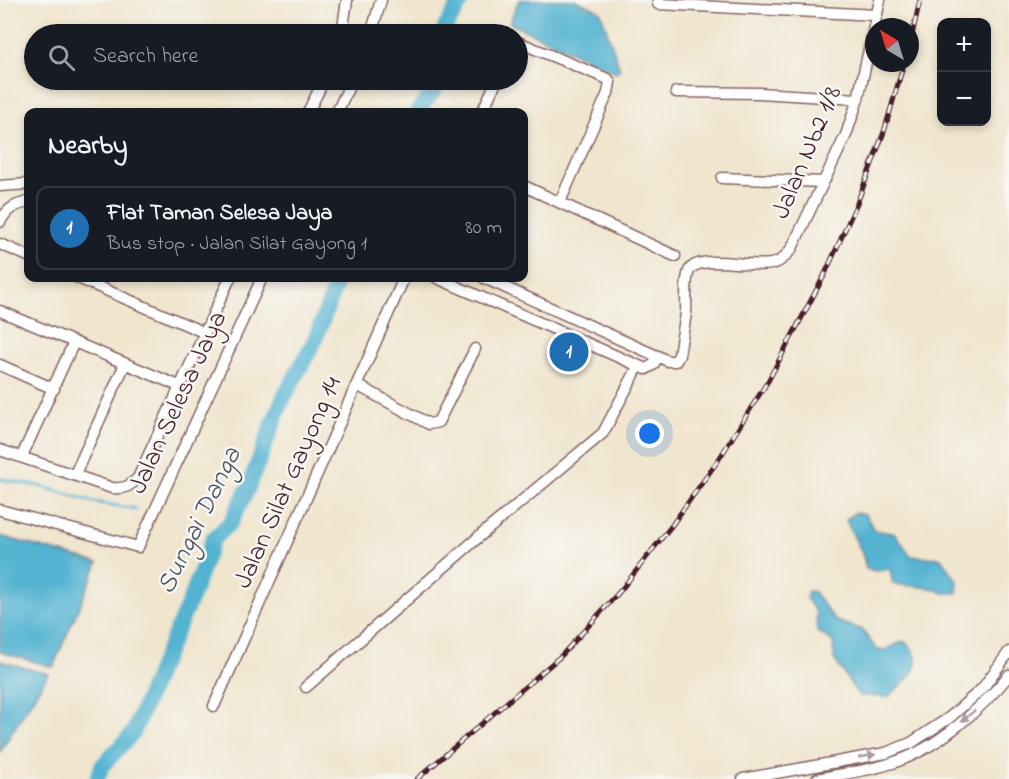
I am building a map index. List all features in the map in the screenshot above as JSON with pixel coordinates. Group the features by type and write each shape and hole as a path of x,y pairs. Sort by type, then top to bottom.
{"street":[{"path":"343,24 347,0"},
{"path":"374,24 381,0"},
{"name":"Jalan Nb2 1/8","path":"658,356 668,361 676,361 679,355 686,313 686,283 692,266 723,262 767,265 777,263 792,248 846,135 858,99 880,0"},
{"path":"658,2 876,15"},
{"path":"528,46 561,58 608,79 610,82 608,93 560,202"},
{"path":"310,108 319,90"},
{"path":"339,108 347,90"},
{"path":"484,108 492,90"},
{"path":"676,92 759,93 858,99"},
{"path":"722,178 823,182"},
{"path":"0,186 24,184"},
{"path":"528,188 675,256"},
{"path":"0,222 7,210 24,203"},
{"path":"0,244 24,254"},
{"path":"87,282 203,332"},
{"path":"0,450 75,474 112,489 129,487 138,478 203,332 228,282"},
{"name":"Jalan Selesa Jaya","path":"0,510 138,547 260,282"},
{"name":"Jalan Silat Gayong 14","path":"214,706 402,282"},
{"path":"445,282 638,367 650,368 658,356 493,282"},
{"path":"0,311 179,387"},
{"path":"22,456 74,342"},
{"path":"357,385 429,424 438,422 475,349"},
{"path":"75,474 125,364"},
{"path":"0,365 54,389"},
{"path":"306,687 472,542 603,433 638,367"},
{"path":"743,779 787,775 886,753 910,743 949,718 982,689 1009,652"},
{"path":"817,779 896,762 917,753 968,716 995,692 1009,675"},
{"path":"910,743 917,753"}],"water":[{"path":"519,0 575,0 599,10 620,69 616,72 528,32 528,24 511,24 510,21"},
{"path":"854,513 865,514 874,530 895,534 911,556 941,558 958,581 957,593 944,593 931,588 893,584 890,569 877,571 866,569 861,550 846,520"},
{"path":"0,536 98,563 53,667 0,652"},
{"path":"808,591 814,592 836,621 862,630 877,650 885,650 904,641 912,649 916,657 916,664 902,685 888,697 859,696 834,659 833,642 817,631 816,612 806,598"},
{"path":"0,661 48,674 0,752"}],"waterway":[{"name":"Sungai Danga","path":"447,24 462,0"},
{"name":"Sungai Danga","path":"420,108 434,90"},
{"name":"Sungai Danga","path":"97,779 102,766 133,733 192,596 213,539 231,522 248,488 282,401 315,340 337,282"},
{"path":"0,479 39,486 94,502 136,509"}],"railway":[{"path":"916,18 920,0"},
{"path":"417,779 562,655 621,590 672,525 719,459 768,381 825,274 857,203 884,132 901,72"}],"place":[{"name":"Flat Taman Selesa Jaya","path":"569,352"}]}
